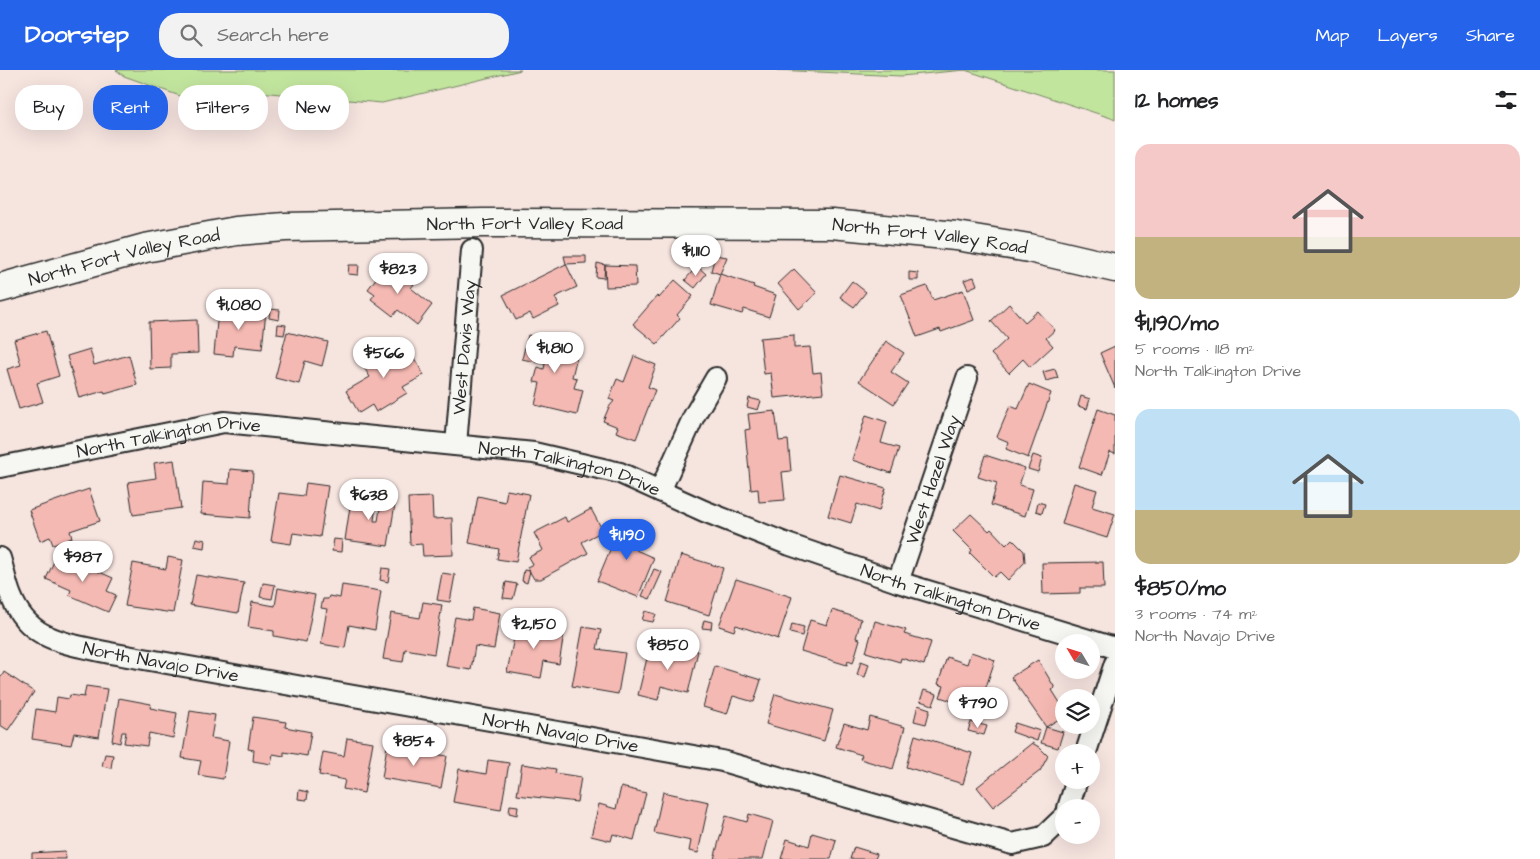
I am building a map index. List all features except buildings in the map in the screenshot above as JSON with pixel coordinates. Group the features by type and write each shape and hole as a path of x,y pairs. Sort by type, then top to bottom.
{"main road":[{"name":"North Fort Valley Road","path":"0,288 144,248 236,231 285,227 483,223 832,224 956,236 1029,248 1115,268"}],"street":[{"name":"West Davis Way","path":"456,445 472,250"},
{"path":"660,491 694,416 716,378"},
{"name":"West Hazel Way","path":"898,582 967,378"},
{"name":"North Talkington Drive","path":"0,467 224,422 543,455 620,473 704,511 790,545 898,582 1115,648"},
{"name":"North Navajo Drive","path":"0,558 11,596 23,618 40,634 62,642 119,655 722,761 1012,844 1043,838 1055,826"},
{"path":"1089,744 1115,663"}],"green space":[{"path":"116,70 521,70 382,103 349,100 349,85 278,85 278,94 268,93 268,85 178,85 178,95 168,92 168,85 149,85 124,76"},
{"path":"777,70 965,70 901,76"},
{"path":"965,70 1115,70 1115,120 1111,118"}]}
